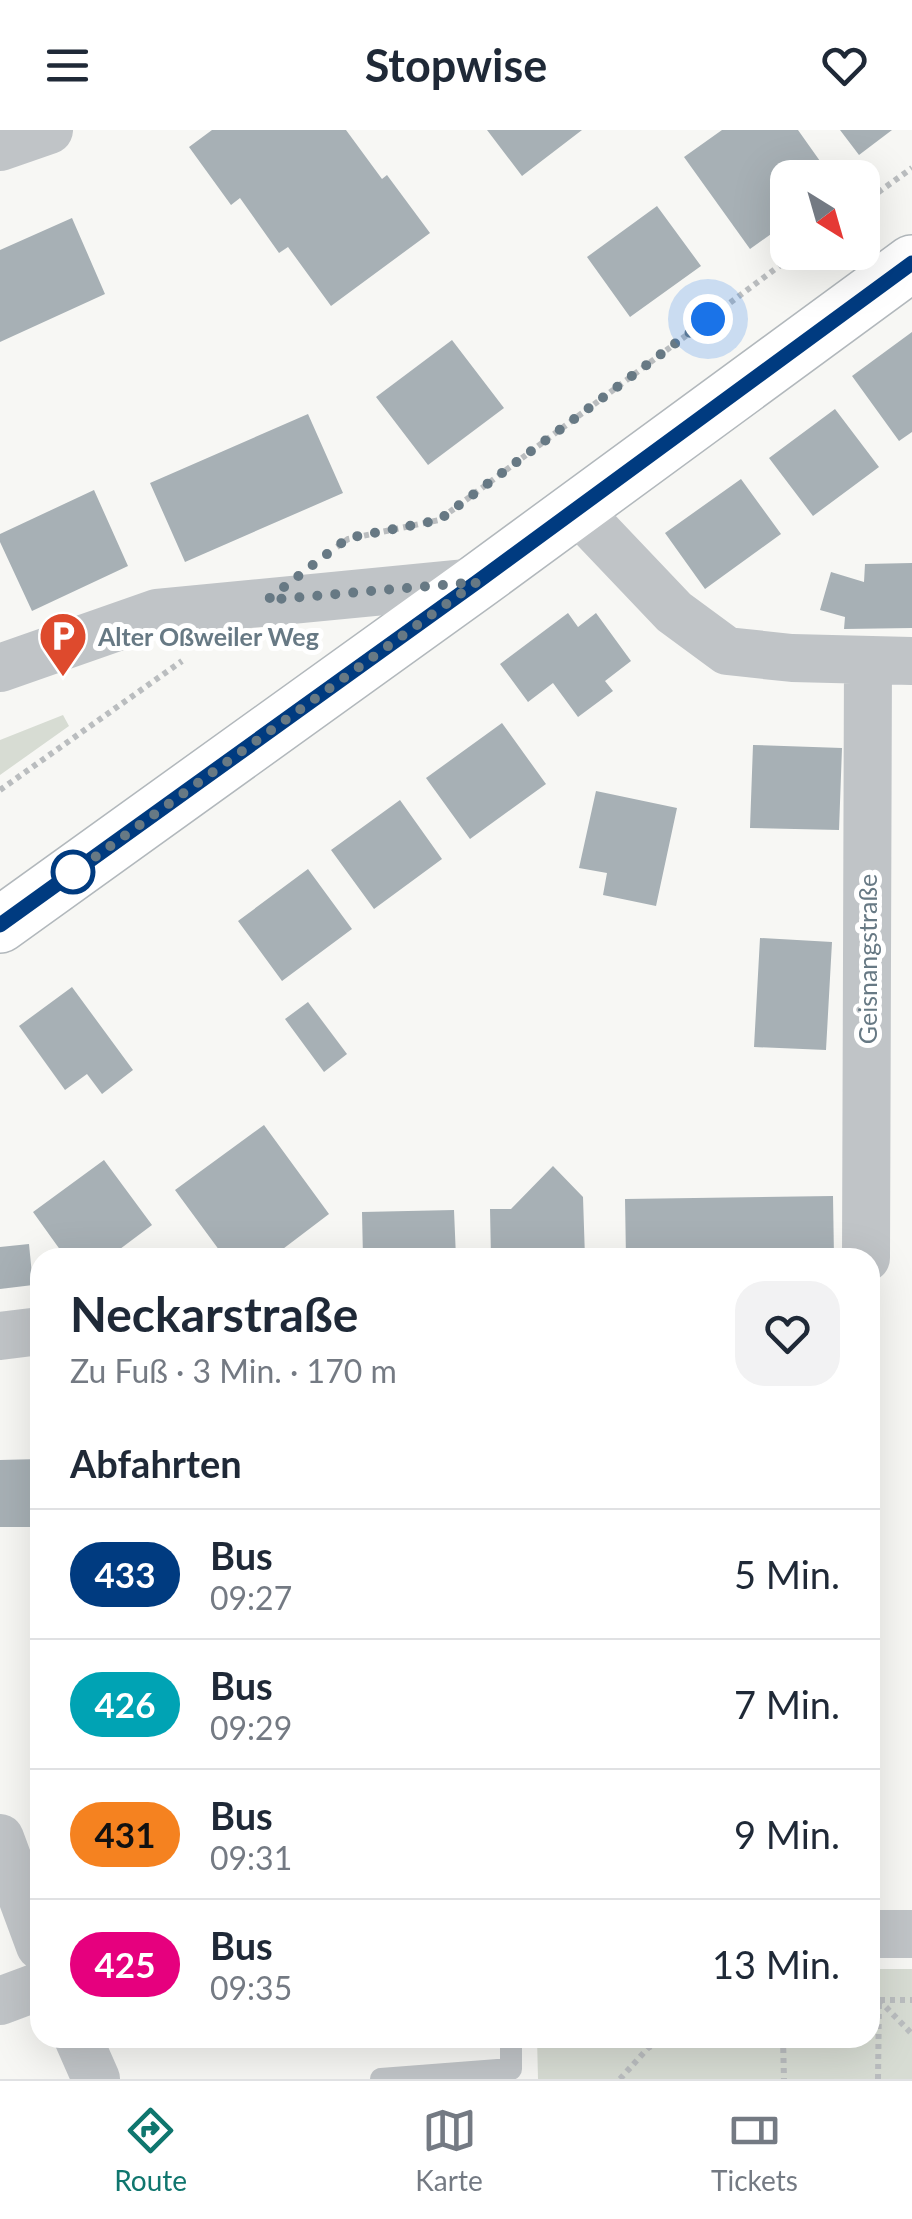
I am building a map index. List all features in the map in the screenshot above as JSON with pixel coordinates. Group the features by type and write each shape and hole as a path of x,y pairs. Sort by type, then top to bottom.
{"main road":[{"path":"0,925 912,263"}],"street":[{"path":"0,147 50,130"},
{"path":"576,510 674,612 727,651 890,661"},
{"path":"0,668 156,612 477,582"},
{"name":"Geisnangstraße","path":"866,1248 890,661"},
{"path":"0,1336 30,1333"},
{"path":"0,1838 30,1918"},
{"path":"880,1934 912,1934"},
{"path":"0,2001 30,1990"},
{"path":"82,2048 96,2079"}],"lane":[{"path":"381,2079 511,2069 510,2048"}],"path":[{"path":"880,191 912,168"},
{"path":"334,549 348,538 439,520 774,270"},
{"path":"0,790 188,656"},
{"path":"880,1999 912,2000"},
{"path":"880,2005 912,2034"},
{"path":"620,2079 648,2048"},
{"path":"783,2048 784,2079"},
{"path":"876,2048 878,2079"}],"shaded area":[{"path":"63,715 69,726 0,775 0,740"},
{"path":"880,1969 912,1969 912,2079 538,2079 537,2048 880,2048"}],"building":[{"path":"212,130 346,130 382,179 387,175 430,233 331,306 288,247 279,253 240,198 231,205 189,147"},
{"path":"487,130 582,130 522,176"},
{"path":"722,130 798,130 819,160 770,160 770,235 750,249 684,157"},
{"path":"840,130 892,130 859,155"},
{"path":"657,206 701,266 630,317 587,257"},
{"path":"72,218 105,294 0,342 0,250"},
{"path":"912,332 912,432 899,441 852,376"},
{"path":"452,340 504,408 428,465 376,397"},
{"path":"835,409 879,467 813,516 769,458"},
{"path":"308,414 343,493 185,562 150,483"},
{"path":"741,479 781,534 705,589 665,533"},
{"path":"94,490 128,566 32,611 0,542 0,534"},
{"path":"912,563 912,628 844,629 845,617 820,610 831,572 864,582 865,564"},
{"path":"568,613 578,627 596,613 631,661 605,681 613,691 578,717 553,683 528,702 500,664"},
{"path":"502,723 546,784 470,839 426,778"},
{"path":"753,745 842,748 839,830 750,828"},
{"path":"596,791 677,808 656,906 603,895 607,873 579,868"},
{"path":"400,800 442,859 374,909 331,850"},
{"path":"308,869 352,929 282,981 238,921"},
{"path":"760,938 832,942 826,1050 754,1047"},
{"path":"72,987 133,1070 102,1094 87,1074 65,1090 19,1026"},
{"path":"308,1002 347,1054 324,1072 285,1019"},
{"path":"264,1125 329,1214 284,1248 218,1248 175,1190"},
{"path":"104,1160 152,1225 121,1248 59,1248 33,1212"},
{"path":"553,1166 583,1197 585,1248 491,1248 490,1209 511,1209"},
{"path":"833,1196 834,1248 626,1248 625,1199"},
{"path":"454,1210 456,1248 363,1248 362,1212"},
{"path":"29,1244 30,1285 0,1289 0,1247"},
{"path":"30,1459 30,1527 0,1527 0,1460"}],"bus line":[{"name":"433","path":"0,925 912,263"}],"place":[{"name":"Alter Oßweiler Weg","path":"63,678"}],"route":[{"path":"73,872 70,875 477,582 267,600 348,538 439,520 708,319"}]}
